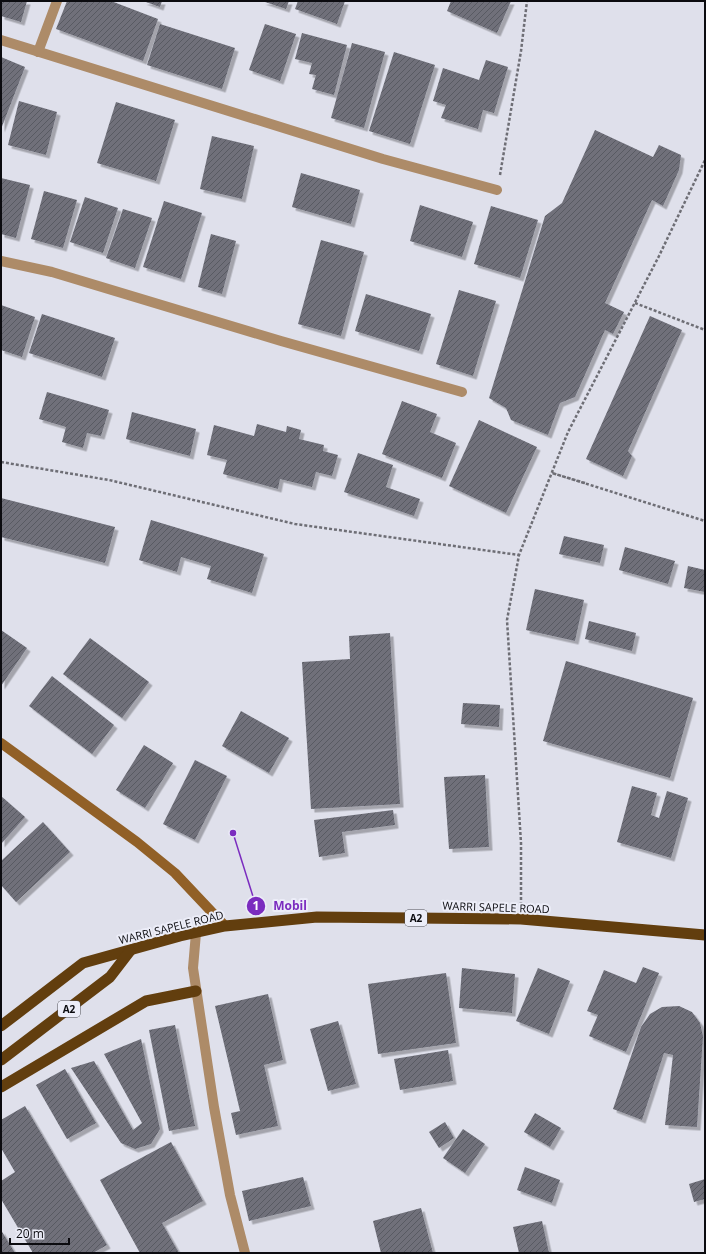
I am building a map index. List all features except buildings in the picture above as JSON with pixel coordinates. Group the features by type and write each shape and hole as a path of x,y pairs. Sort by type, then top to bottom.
{"highway":[{"name":"WARRI SAPELE ROAD","path":"1,1026 83,963 224,926 317,917 521,919 705,935"},
{"name":"A2","path":"1,1060 110,978 130,951"},
{"path":"1,1087 146,1001 196,991"}],"main road":[{"path":"1,743 138,842 175,873 224,926"}],"street":[{"path":"38,52 57,1"},
{"path":"1,40 383,159 498,190"},
{"path":"1,261 52,272 273,338 462,392"},
{"path":"196,933 193,968 196,991 230,1195 245,1253"}],"path":[{"path":"498,190 521,51 527,1"},
{"path":"521,919 521,843 507,620 519,555 568,432 635,303 705,160"},
{"path":"635,303 705,330"},
{"path":"1,462 109,480 295,524 519,555"},
{"path":"552,473 585,483"},
{"path":"552,473 705,521"}],"place":[{"name":"Mobil","path":"233,833"}]}
